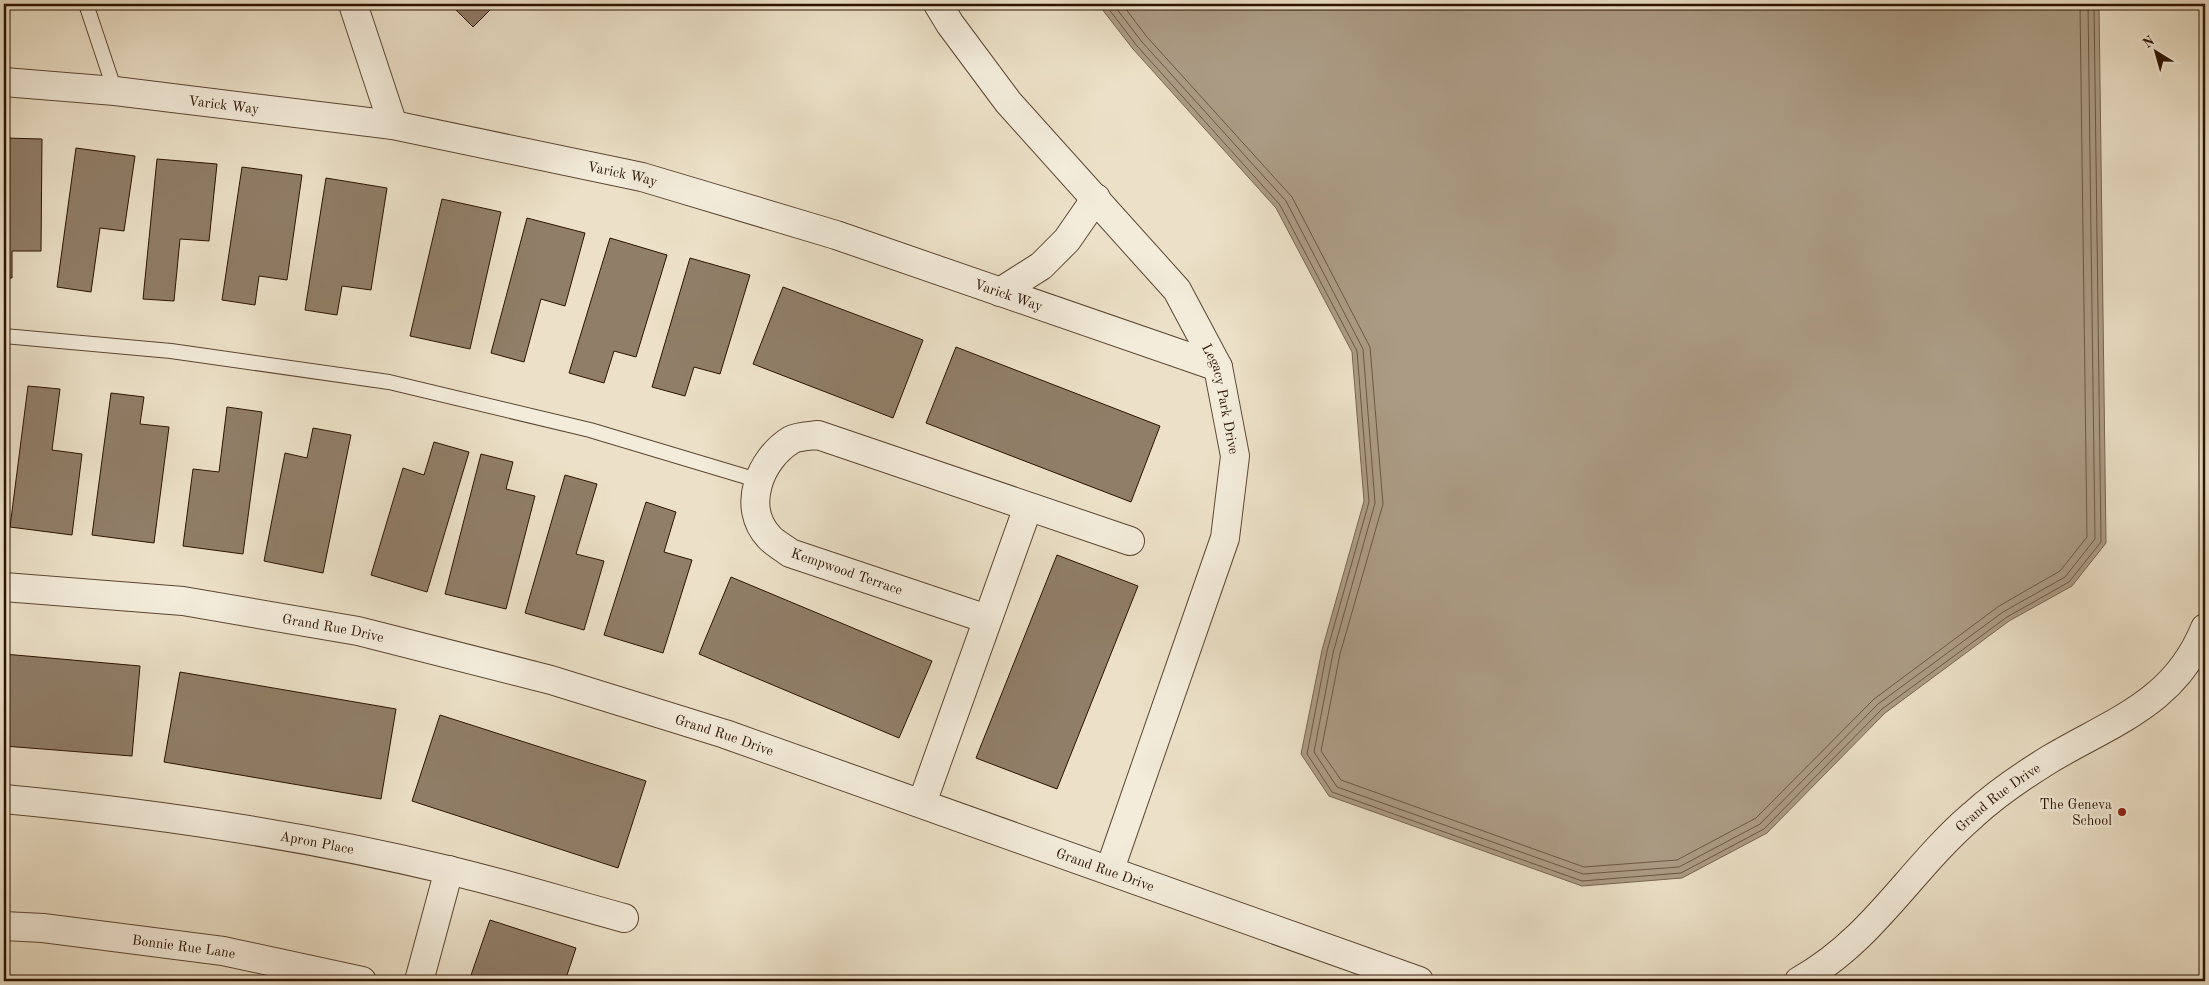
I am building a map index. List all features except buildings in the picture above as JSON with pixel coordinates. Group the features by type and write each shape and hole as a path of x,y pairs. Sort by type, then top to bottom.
{"street":[{"path":"353,4 394,125"},
{"name":"Legacy Park Drive","path":"938,4 950,24 1008,102 1177,290 1218,367 1235,456 1225,538 1110,869"},
{"name":"Varick Way","path":"4,82 115,91 394,125 642,177 836,235 1218,367"},
{"path":"1000,292 1041,266 1067,240 1096,198"},
{"path":"757,480 773,456 792,439 818,435 1130,541"},
{"name":"Kempwood Terrace","path":"757,480 755,513 768,537 790,553 988,619"},
{"path":"922,803 1028,507"},
{"name":"Grand Rue Drive","path":"4,587 183,601 358,631 560,683 725,734 1110,869 1420,981"},
{"name":"Grand Rue Drive","path":"1799,981 1841,954 1871,926 1941,844 1974,813 2050,759 2122,721 2154,699 2180,672 2200,641 2205,628"},
{"name":"Apron Place","path":"4,798 93,807 313,841 449,870 624,918"},
{"path":"419,981 449,870"},
{"name":"Bonnie Rue Lane","path":"4,926 43,928 223,951 362,981"}],"lane":[{"path":"86,4 115,91"},
{"path":"4,336 171,351 389,382 590,430 757,480"}],"water":[{"path":"1098,4 2099,4 2106,543 2072,586 2009,621 1885,713 1767,833 1682,878 1582,886 1329,796 1301,754 1322,650 1364,501 1352,352 1276,208 1133,49"}],"place":[{"name":"The Geneva School","path":"2122,812"}]}
